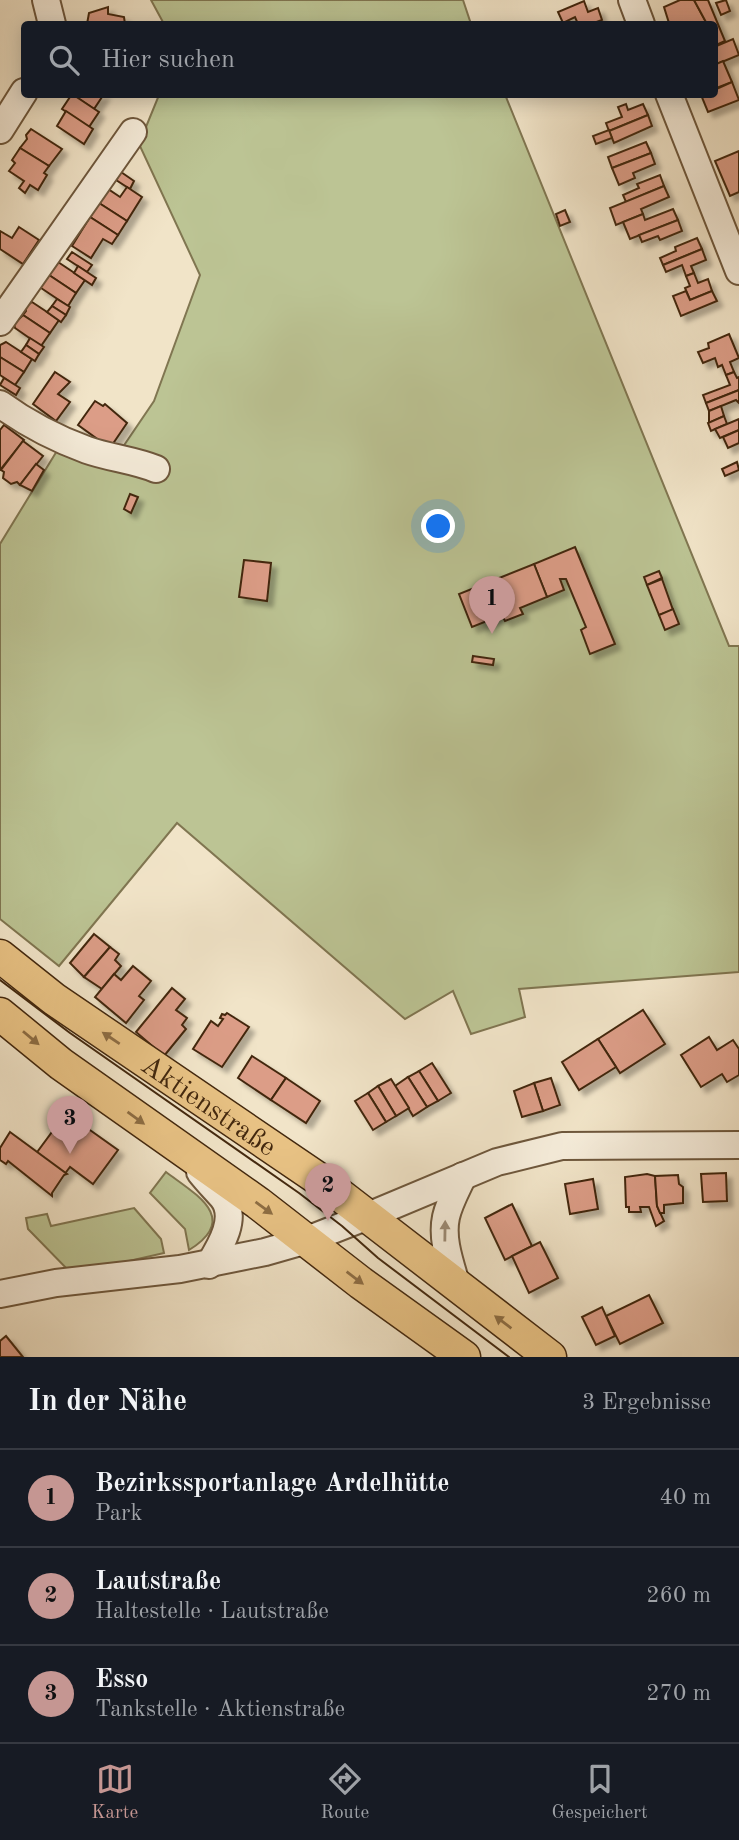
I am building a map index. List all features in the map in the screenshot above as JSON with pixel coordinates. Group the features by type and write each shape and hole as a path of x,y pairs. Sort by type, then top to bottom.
{"main road":[{"name":"Aktienstraße","path":"0,956 54,999 323,1182 550,1357"},
{"name":"Aktienstraße","path":"0,1014 61,1064 258,1203 361,1283 464,1357"}],"street":[{"path":"46,0 51,21"},
{"path":"632,0 641,21"},
{"path":"0,130 21,97"},
{"path":"671,98 739,269"},
{"path":"0,322 133,132"},
{"path":"0,404 18,417 88,450 156,469"},
{"path":"0,1294 56,1283 209,1265 307,1240 497,1162 562,1146 739,1145"},
{"path":"188,1155 224,1199 228,1213 225,1237 209,1265"},
{"path":"457,1287 444,1229 446,1215 463,1176"}],"green space":[{"path":"151,0 463,0 470,21 162,21"},
{"path":"158,98 506,98 729,646 739,646 739,972 519,989 525,1017 471,1034 453,991 405,1019 177,823 59,966 0,919 0,544 63,441 112,463 154,401 200,275 139,144"},
{"path":"166,1172 200,1198 212,1217 211,1227 204,1238 189,1250 185,1229 150,1193"},
{"path":"134,1208 161,1239 164,1253 72,1274 28,1229 26,1218 47,1214 51,1226"}],"building":[{"path":"680,0 694,0 705,21 668,21 664,7"},
{"path":"694,0 708,0 717,21 705,21"},
{"path":"726,0 730,11 721,15 716,3"},
{"path":"584,1 588,12 598,8 602,20 577,21 575,17 562,21 558,12"},
{"path":"108,7 108,14 124,17 125,21 88,21 89,13"},
{"path":"718,24 725,41 718,44"},
{"path":"733,39 739,55 718,64 718,45"},
{"path":"723,61 732,82 718,87 718,63"},
{"path":"732,82 739,100 708,112 702,98 718,98 718,88"},
{"path":"69,98 78,98 99,112 89,127 62,109"},
{"path":"78,98 101,98 94,109"},
{"path":"626,104 628,110 643,104 648,115 609,131 606,123 622,117 618,107"},
{"path":"66,111 93,129 84,144 57,126"},
{"path":"648,115 652,126 614,143 609,131"},
{"path":"31,129 62,149 49,166 20,148"},
{"path":"609,130 612,138 596,144 593,136"},
{"path":"646,142 651,153 612,168 608,157"},
{"path":"20,148 49,166 38,190 30,185 25,193 19,188 24,181 9,171"},
{"path":"739,151 739,192 730,196 715,161"},
{"path":"651,153 655,164 633,173 635,178 619,185 612,168"},
{"path":"121,172 134,181 130,189 116,180"},
{"path":"660,175 664,186 626,202 623,195 639,188 637,184"},
{"path":"664,186 669,197 641,209 643,214 616,225 610,208"},
{"path":"127,187 142,197 127,221 99,203 108,189 120,197"},
{"path":"99,203 127,221 118,235 90,217"},
{"path":"673,209 678,220 630,239 623,222 643,214 645,220"},
{"path":"565,210 570,222 560,226 556,214"},
{"path":"90,217 118,235 112,244 103,239 91,258 72,246"},
{"path":"678,220 682,231 660,240 658,236 642,242 639,235"},
{"path":"19,227 39,240 23,264 0,249 0,231 12,238"},
{"path":"697,238 702,249 663,265 660,258 676,251 675,247"},
{"path":"702,249 706,260 691,266 694,273 686,276 682,265 666,272 663,265"},
{"path":"72,252 92,265 87,272 67,259"},
{"path":"58,262 85,280 76,293 49,275 51,267"},
{"path":"78,266 96,278 92,285 74,273"},
{"path":"694,273 698,283 708,279 712,291 690,300 685,288 690,286 686,276"},
{"path":"49,275 76,293 68,306 41,288 40,284"},
{"path":"686,291 690,300 712,291 717,301 681,316 673,296"},
{"path":"57,299 70,307 66,315 52,306"},
{"path":"32,302 59,320 50,333 23,315 25,307"},
{"path":"52,306 66,315 61,322 47,312"},
{"path":"23,315 50,333 41,346 15,328 14,324"},
{"path":"729,334 739,358 730,362 734,372 726,375 722,365 718,367 715,358 703,363 698,352 709,348 708,343"},
{"path":"30,338 44,347 39,354 26,345"},
{"path":"6,342 32,359 24,372 0,357 0,345"},
{"path":"26,345 39,354 35,361 21,352"},
{"path":"0,357 24,372 15,385 0,375"},
{"path":"55,372 70,382 58,394 70,402 56,421 33,404"},
{"path":"734,372 737,378 739,377 739,390 706,403 703,395 730,385 726,375"},
{"path":"4,378 20,388 16,395 0,385"},
{"path":"739,390 739,403 736,400 709,411 706,403"},
{"path":"95,401 103,406 105,404 127,423 110,448 78,425"},
{"path":"721,406 724,416 709,423 709,411"},
{"path":"724,416 727,424 711,431 708,423"},
{"path":"739,419 739,430 720,438 715,429"},
{"path":"4,425 24,440 0,470 0,430"},
{"path":"739,430 739,443 728,448 723,437"},
{"path":"23,441 43,456 20,485 17,482 11,484 3,478 4,472 1,470"},
{"path":"737,462 739,470 725,476 722,469"},
{"path":"36,464 44,470 32,491 20,485"},
{"path":"130,494 138,497 131,513 124,509"},
{"path":"575,547 615,644 590,654 581,630 586,627 566,579 560,579 564,590 547,597 534,564"},
{"path":"244,560 271,563 267,601 239,597"},
{"path":"534,564 547,597 520,608 523,614 505,621 502,615 472,627 459,594"},
{"path":"659,571 662,578 647,585 644,577"},
{"path":"662,579 673,610 659,615 647,585"},
{"path":"673,609 679,624 665,630 659,615"},
{"path":"473,656 494,659 493,665 472,662"},
{"path":"94,934 110,947 84,977 70,963"},
{"path":"110,947 119,954 115,960 121,966 102,989 84,977"},
{"path":"133,966 151,981 139,996 144,1000 126,1023 95,997 114,974 121,980"},
{"path":"172,988 185,999 176,1010 187,1018 182,1025 186,1029 164,1056 136,1032"},
{"path":"643,1010 665,1044 620,1073 598,1039"},
{"path":"227,1013 249,1027 222,1067 193,1049 211,1021 218,1026 223,1019 220,1018 222,1014"},
{"path":"709,1037 717,1050 733,1040 739,1049 739,1075 727,1082 722,1074 701,1087 681,1055"},
{"path":"598,1039 616,1067 579,1090 562,1062"},
{"path":"252,1056 286,1078 271,1100 238,1078"},
{"path":"432,1063 451,1093 438,1101 419,1071"},
{"path":"419,1071 438,1101 427,1107 408,1077"},
{"path":"408,1077 427,1107 413,1116 395,1086"},
{"path":"286,1078 320,1101 306,1123 271,1100"},
{"path":"551,1078 560,1105 543,1111 534,1083"},
{"path":"391,1079 409,1108 396,1116 378,1086"},
{"path":"534,1083 543,1111 522,1117 514,1091"},
{"path":"378,1086 396,1116 386,1122 368,1093"},
{"path":"368,1093 386,1122 373,1130 355,1101"},
{"path":"66,1113 118,1150 93,1184 70,1167 64,1175 35,1155"},
{"path":"10,1132 67,1174 52,1196 8,1161 6,1164 0,1160 0,1148"},
{"path":"726,1173 727,1201 703,1202 701,1174"},
{"path":"647,1174 655,1176 657,1206 664,1221 656,1226 649,1207 640,1207 641,1212 629,1212 629,1207 626,1207 625,1177"},
{"path":"678,1175 679,1184 683,1187 683,1203 664,1205 664,1213 660,1213 655,1176"},
{"path":"593,1179 598,1209 570,1214 565,1184"},
{"path":"512,1204 532,1246 505,1260 485,1218"},
{"path":"540,1242 558,1278 529,1293 512,1256"},
{"path":"649,1295 663,1323 620,1344 606,1316"},
{"path":"602,1307 615,1336 596,1345 582,1317"},
{"path":"6,1336 23,1357 0,1357 0,1341"}],"tram line":[{"path":"0,980 70,1033 299,1193 378,1258 509,1357"}],"place":[{"name":"Bezirkssportanlage Ardelhütte","path":"492,634"},
{"name":"Esso","path":"70,1154"},
{"name":"Lautstraße","path":"328,1221"}]}
